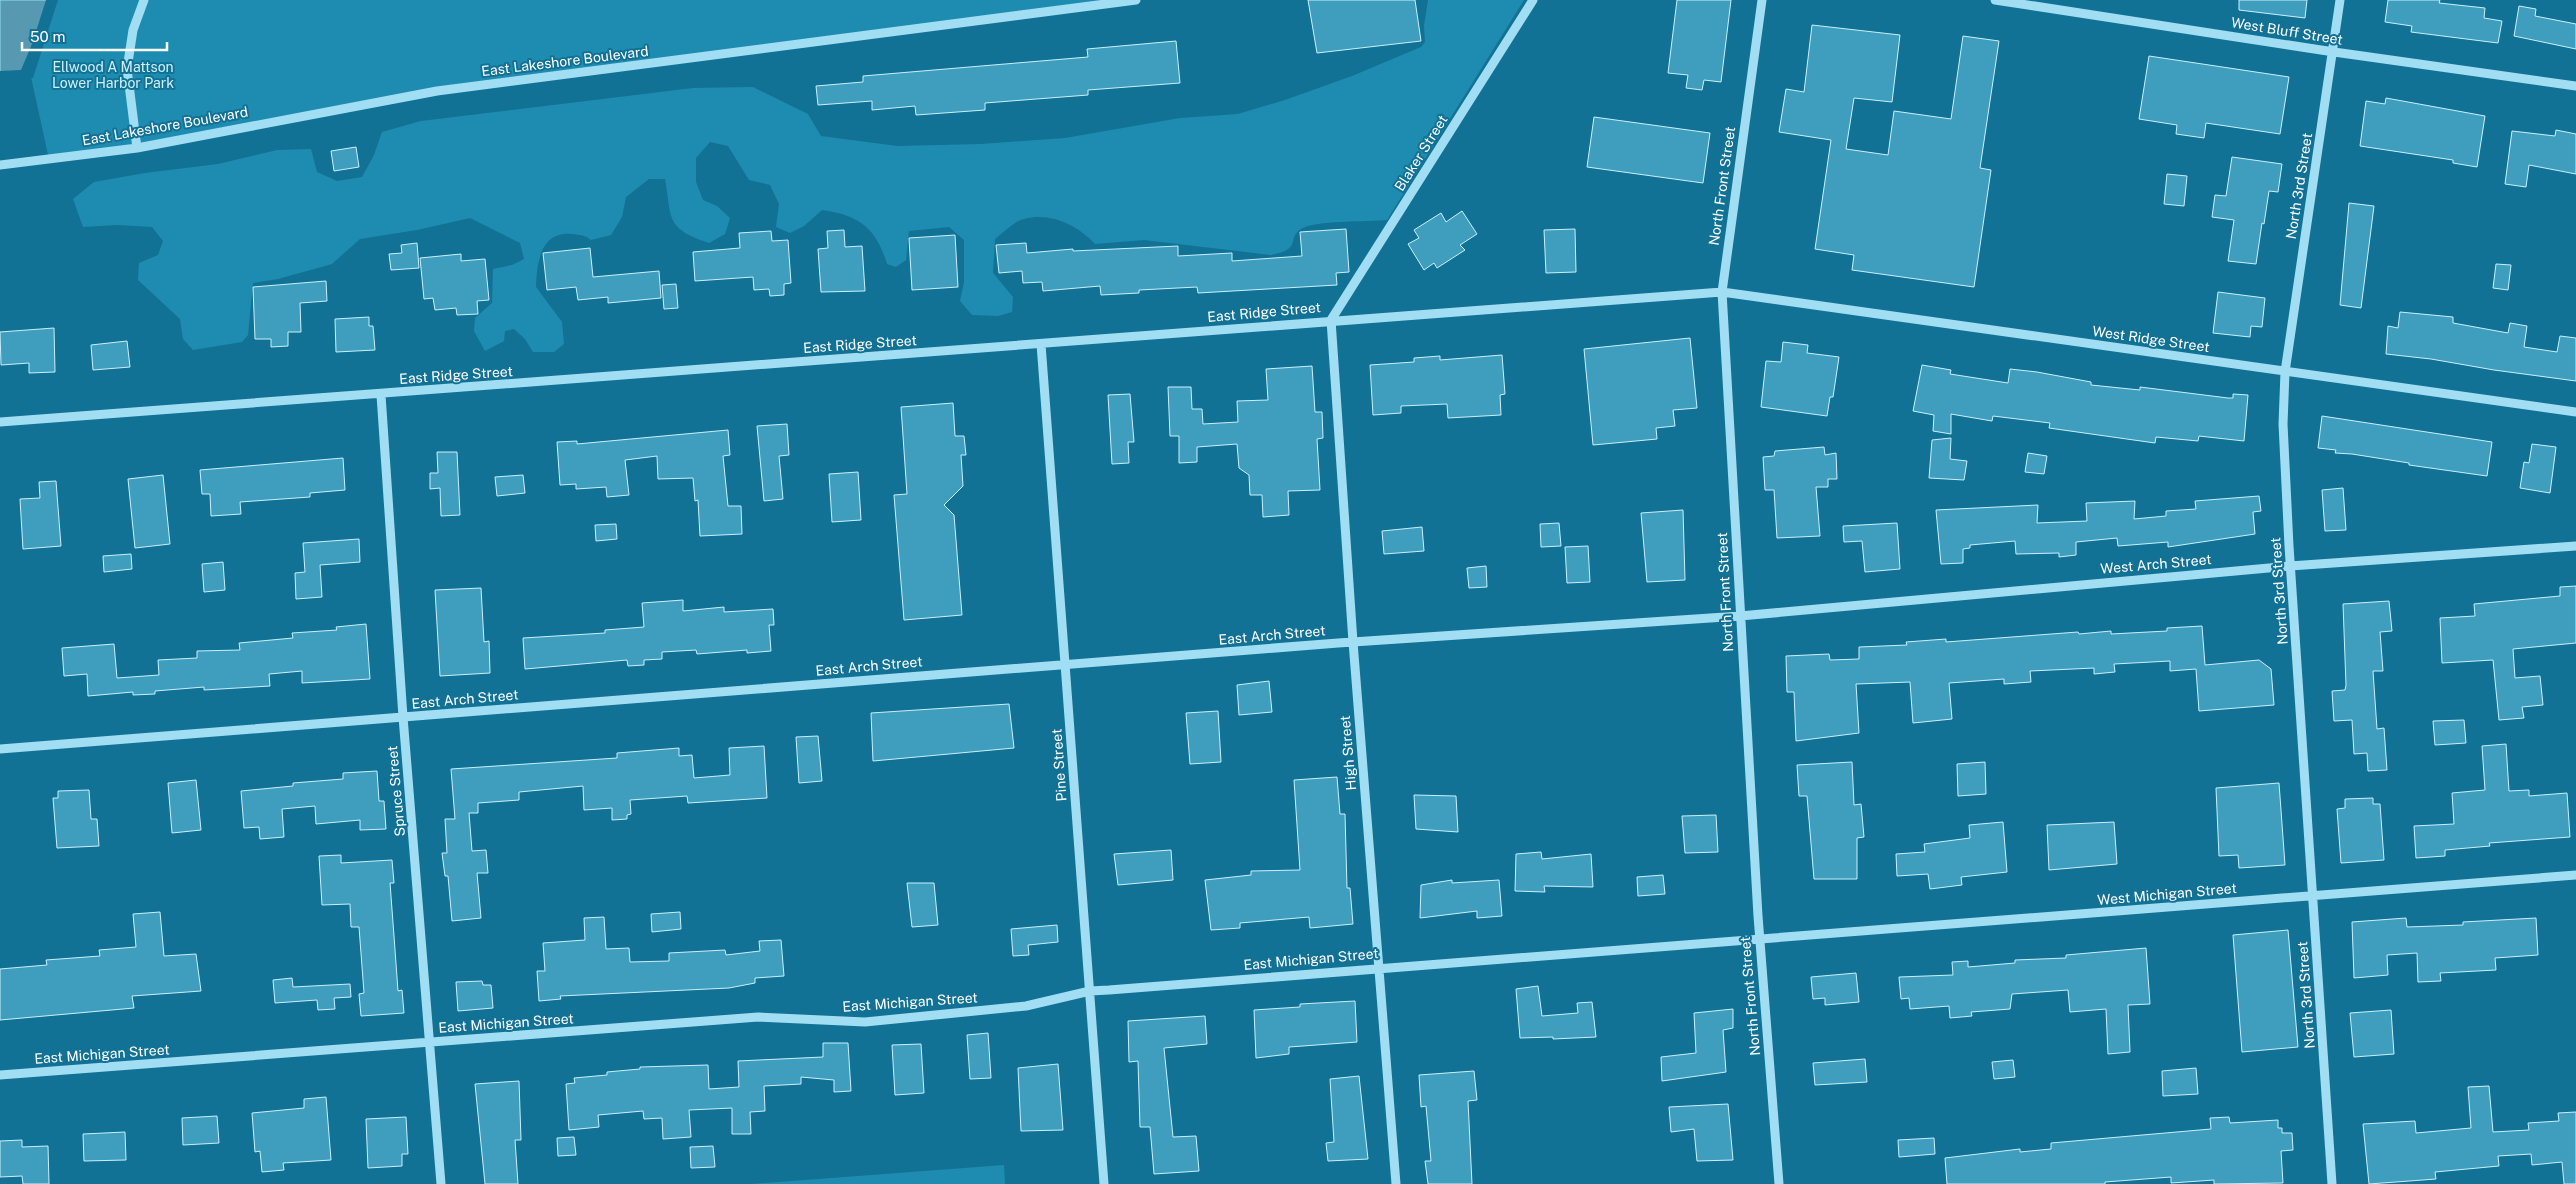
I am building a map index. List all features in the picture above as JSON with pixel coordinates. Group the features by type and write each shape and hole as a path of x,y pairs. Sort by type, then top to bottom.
{"street":[{"path":"137,148 127,69 133,30 144,0"},
{"name":"East Lakeshore Boulevard","path":"0,165 137,148 436,91 1136,0"},
{"name":"Blaker Street","path":"1332,320 1533,0"},
{"name":"North Front Street","path":"1762,0 1722,292 1759,940 1779,1184"},
{"name":"West Bluff Street","path":"1995,0 2334,52 2576,86"},
{"name":"North 3rd Street","path":"2332,1184 2314,896 2290,566 2284,424 2285,372 2334,52 2340,0"},
{"name":"East Ridge Street","path":"0,422 380,395 1332,320 1722,292"},
{"name":"West Ridge Street","path":"1722,292 2576,412"},
{"name":"High Street","path":"1332,320 1353,642 1396,1184"},
{"name":"Pine Street","path":"1041,344 1104,1184"},
{"name":"Spruce Street","path":"380,395 403,717 431,1042 441,1184"},
{"name":"West Arch Street","path":"1740,616 2290,566 2576,546"},
{"name":"East Arch Street","path":"0,749 1353,642 1740,616"},
{"name":"West Michigan Street","path":"1759,940 2576,875"},
{"name":"East Michigan Street","path":"0,1075 758,1017 865,1022 892,1020 1026,1006 1090,991 1380,967 1759,940"}],"green space":[{"name":"Ellwood A Mattson Lower Harbor Park","path":"55,0 1136,0 437,91 49,159 31,77"},
{"path":"1428,0 1524,0 1387,220 1308,226 1301,229 1294,236 1291,247 1281,253 1271,255 1144,240 1095,244 1080,231 1063,222 1044,217 1024,219 995,239 993,273 1013,297 1012,312 998,316 972,315 960,301 964,282 964,240 949,227 909,231 906,260 896,267 887,264 883,251 871,232 864,225 846,215 822,210 804,226 790,233 776,227 779,204 770,185 749,180 728,146 710,142 696,158 696,182 703,200 717,206 730,218 725,234 709,243 695,238 678,227 670,213 665,179 649,179 626,197 622,217 611,235 591,240 580,235 562,234 553,237 547,243 539,259 536,287 562,322 564,344 554,352 533,352 525,339 514,329 505,331 504,341 485,351 474,331 475,318 492,303 493,269 512,265 524,259 520,243 470,218 417,230 360,239 332,264 278,279 253,283 248,335 242,342 193,350 183,339 180,319 138,280 139,263 158,255 163,241 152,227 117,225 83,227 73,199 94,182 145,173 218,164 277,150 311,149 317,172 337,181 362,177 374,155 382,132 421,121 693,88 753,87 808,114 821,136 897,146 981,144 1065,138 1180,118 1238,114 1285,100 1352,76 1421,47 1425,42 1424,26"},
{"path":"1004,1165 1005,1184 751,1184"}],"shaded area":[{"path":"0,0 55,0 31,77 0,79"}],"pier":[{"path":"46,0 58,0 33,78 0,81 0,71 21,70 32,44"}],"building":[{"path":"1308,0 1415,0 1421,41 1317,53"},
{"path":"1677,0 1731,0 1721,82 1704,80 1702,90 1686,88 1688,75 1668,73"},
{"path":"2239,0 2307,0 2305,18 2239,10"},
{"path":"2388,0 2440,0 2439,3 2485,8 2484,18 2502,21 2498,43 2411,32 2412,26 2385,22"},
{"path":"2519,6 2536,9 2535,16 2576,24 2576,49 2514,36"},
{"path":"1812,25 1900,35 1892,102 1854,98 1846,149 1888,155 1894,111 1951,119 1963,36 1999,41 1980,168 1991,170 1974,287 1852,270 1854,255 1815,249 1831,140 1779,132 1786,89 1804,92"},
{"path":"1176,41 1180,83 1088,90 1088,95 985,103 985,110 916,115 915,106 872,110 872,101 818,105 816,86 863,82 863,76 1088,57 1087,49"},
{"path":"2149,56 2289,77 2280,134 2206,123 2204,138 2176,134 2177,125 2139,119"},
{"path":"2386,98 2485,116 2477,167 2453,163 2453,160 2360,146 2366,101 2385,104"},
{"path":"1594,117 1710,133 1703,183 1587,167"},
{"path":"2556,130 2576,134 2576,174 2529,165 2526,187 2505,184 2512,131 2555,136"},
{"path":"356,147 359,167 334,171 331,151"},
{"path":"2232,157 2282,164 2278,192 2269,191 2256,264 2228,261 2234,220 2212,217 2215,195 2226,196"},
{"path":"2167,174 2187,176 2184,206 2164,204"},
{"path":"2349,203 2374,206 2361,308 2340,305"},
{"path":"1462,211 1477,234 1460,245 1465,250 1437,268 1434,263 1424,270 1408,244 1419,238 1414,230 1441,213 1446,222"},
{"path":"1346,229 1349,272 1336,273 1337,285 1198,293 1197,287 1139,290 1139,293 1101,295 1100,286 1043,291 1042,282 1023,283 1022,271 999,273 996,245 1026,243 1027,253 1073,249 1073,251 1178,246 1178,256 1232,253 1232,261 1302,256 1300,232"},
{"path":"1575,229 1576,272 1546,273 1544,230"},
{"path":"844,230 845,247 862,246 865,291 821,292 818,249 828,248 827,231"},
{"path":"771,231 772,241 788,240 791,283 784,284 784,295 770,296 769,289 754,290 753,277 695,281 693,252 740,248 739,233"},
{"path":"955,235 958,287 912,290 909,238"},
{"path":"417,243 419,268 391,270 389,254 402,253 401,245"},
{"path":"590,248 593,277 659,271 661,298 608,303 608,297 578,300 576,287 547,290 543,253"},
{"path":"461,254 461,261 485,259 489,300 477,301 478,314 457,315 456,308 435,310 433,298 424,299 420,258"},
{"path":"2496,264 2511,265 2508,290 2493,288"},
{"path":"326,281 327,301 300,303 301,332 288,332 288,346 271,347 271,339 255,339 253,287"},
{"path":"676,284 678,308 664,309 662,285"},
{"path":"2218,292 2265,298 2262,327 2251,326 2250,337 2213,333"},
{"path":"2400,312 2453,317 2453,323 2508,333 2510,323 2527,326 2524,347 2557,352 2560,336 2576,338 2576,381 2386,354 2388,326 2398,328"},
{"path":"369,317 369,326 373,326 375,350 336,352 335,319"},
{"path":"54,328 55,372 29,373 29,363 1,365 0,332"},
{"path":"1690,338 1697,408 1673,410 1675,426 1656,428 1657,439 1593,445 1584,349"},
{"path":"127,341 130,367 93,370 91,345"},
{"path":"1783,342 1808,345 1807,353 1839,357 1833,397 1830,397 1827,416 1761,407 1766,361 1781,362"},
{"path":"1502,355 1505,394 1500,395 1501,415 1448,418 1447,404 1401,406 1401,413 1373,415 1370,365 1414,362 1414,358 1440,356 1440,360"},
{"path":"1922,365 1951,370 1950,374 2008,383 2010,369 2091,382 2091,385 2140,390 2140,387 2228,398 2233,398 2233,394 2248,395 2244,441 2199,436 2198,441 2156,437 2155,443 2049,428 2050,423 1993,416 1992,421 1951,414 1951,434 1933,431 1934,415 1913,411"},
{"path":"1312,366 1315,412 1322,412 1323,438 1317,439 1320,490 1288,491 1289,515 1263,517 1262,495 1250,495 1249,475 1239,468 1237,444 1197,447 1197,462 1179,463 1179,436 1170,436 1168,387 1191,387 1192,409 1202,409 1203,424 1238,422 1237,401 1268,400 1266,369"},
{"path":"1130,394 1134,442 1128,442 1129,463 1112,464 1108,395"},
{"path":"953,403 955,436 964,436 966,455 961,455 963,486 944,505 954,515 962,615 904,620 894,495 907,494 901,407"},
{"path":"2322,416 2492,442 2487,476 2409,465 2409,463 2352,454 2335,453 2336,450 2318,448"},
{"path":"787,424 789,455 779,456 783,499 764,501 757,426"},
{"path":"728,430 730,455 723,456 728,506 741,506 742,534 700,536 698,500 695,501 693,478 658,479 657,456 625,460 629,495 607,497 606,487 576,489 576,484 560,485 557,442 577,441 577,444"},
{"path":"1951,438 1950,459 1967,461 1964,480 1929,478 1932,440"},
{"path":"2532,444 2556,447 2550,493 2520,488 2524,462 2529,463"},
{"path":"1824,447 1825,455 1836,453 1837,479 1828,479 1828,487 1816,487 1820,536 1777,538 1774,490 1765,490 1763,457 1774,456 1775,451"},
{"path":"437,452 457,452 460,515 441,516 440,488 430,489 430,473 438,473"},
{"path":"2028,453 2047,456 2044,474 2025,472"},
{"path":"343,458 345,490 310,493 310,497 240,502 241,514 211,516 210,494 202,494 200,470"},
{"path":"858,472 861,520 832,522 829,474"},
{"path":"163,475 170,544 135,548 128,479"},
{"path":"523,475 525,493 497,496 495,477"},
{"path":"56,481 61,546 23,549 20,499 40,498 39,482"},
{"path":"2343,488 2346,530 2325,531 2322,490"},
{"path":"2259,496 2261,511 2253,512 2255,534 2168,547 2168,542 2118,546 2117,538 2076,542 2076,555 2059,557 2059,553 2016,554 2015,541 1970,545 1970,548 1963,549 1963,563 1941,564 1936,510 2038,505 2037,523 2087,521 2086,503 2135,501 2134,519 2166,516 2166,511 2196,509 2195,501"},
{"path":"1683,510 1685,580 1647,582 1641,513"},
{"path":"1559,523 1561,546 1541,547 1540,524"},
{"path":"1897,523 1900,569 1865,572 1862,541 1844,542 1843,526"},
{"path":"616,524 617,539 596,541 595,525"},
{"path":"1422,527 1424,551 1384,554 1382,531"},
{"path":"359,539 360,562 320,565 322,597 296,599 295,573 305,572 303,543"},
{"path":"1588,546 1590,582 1567,583 1565,547"},
{"path":"131,554 132,569 104,572 103,556"},
{"path":"223,562 225,590 204,592 202,564"},
{"path":"1486,566 1487,587 1469,588 1467,568"},
{"path":"2576,586 2576,643 2513,649 2515,678 2540,676 2543,705 2522,707 2524,718 2499,720 2493,660 2442,663 2440,618 2475,616 2474,604 2560,596 2560,587"},
{"path":"481,588 484,642 489,641 490,673 440,676 435,590"},
{"path":"683,600 683,611 724,607 724,612 773,609 774,625 769,625 771,651 747,653 747,650 697,654 696,650 662,652 662,659 644,660 644,665 628,666 627,660 525,669 523,638 605,633 605,630 644,627 642,603"},
{"path":"2389,601 2392,631 2380,632 2383,671 2373,671 2377,729 2384,728 2387,770 2368,771 2367,753 2354,754 2352,720 2334,721 2332,691 2345,690 2346,685 2343,604"},
{"path":"366,624 370,679 302,683 302,671 269,674 270,686 204,690 204,687 155,691 155,694 133,695 133,692 88,696 87,674 64,676 62,648 114,644 117,678 159,675 158,660 197,658 197,651 240,650 239,643 293,638 292,633 337,630 336,627"},
{"path":"2202,626 2205,665 2259,660 2271,669 2274,705 2199,711 2196,669 2170,671 2170,661 2114,664 2115,672 2094,674 2094,668 2030,671 2031,682 2004,684 2004,679 1949,683 1952,719 1913,723 1910,682 1856,684 1859,733 1796,741 1794,692 1787,692 1786,656 1829,654 1830,660 1859,659 1859,647 1907,645 1906,642 1946,639 1946,642 2078,632 2079,634 2111,631 2111,634 2167,631 2167,628"},
{"path":"1269,681 1272,712 1239,715 1237,685"},
{"path":"1009,704 1014,748 873,761 871,713"},
{"path":"1218,711 1221,762 1190,764 1186,713"},
{"path":"2464,720 2466,743 2435,745 2433,721"},
{"path":"818,736 822,781 799,783 796,737"},
{"path":"2506,744 2509,791 2529,790 2529,796 2567,793 2570,837 2489,843 2490,846 2445,850 2445,856 2416,858 2414,826 2454,824 2452,793 2485,790 2482,746"},
{"path":"764,746 767,798 688,803 687,796 630,800 631,814 627,815 627,819 612,820 612,808 584,810 583,786 519,792 519,800 478,803 478,813 469,813 472,851 486,850 488,873 477,873 481,918 452,921 448,876 445,876 442,853 447,853 445,819 455,819 451,769 617,758 617,753 679,748 679,756 692,755 694,778 730,775 729,748"},
{"path":"1852,762 1854,805 1861,804 1864,837 1857,838 1857,879 1814,879 1807,796 1799,796 1797,765"},
{"path":"1985,762 1986,794 1958,796 1957,764"},
{"path":"377,771 379,801 384,801 386,829 360,830 360,820 316,824 315,806 282,809 284,837 260,839 259,827 244,828 241,791 293,786 293,783 343,779 343,773"},
{"path":"1337,777 1340,814 1345,814 1347,888 1350,888 1353,924 1310,928 1309,917 1240,923 1240,928 1211,930 1205,880 1251,875 1251,871 1300,870 1294,780"},
{"path":"196,780 201,830 172,833 168,783"},
{"path":"2279,783 2285,865 2239,868 2238,855 2219,856 2216,788"},
{"path":"89,790 91,819 97,819 99,846 57,848 53,798 58,798 58,791"},
{"path":"1414,795 1456,796 1458,832 1416,829"},
{"path":"2373,798 2373,804 2380,804 2384,860 2341,863 2337,809 2345,808 2345,799"},
{"path":"1716,815 1718,852 1685,853 1682,816"},
{"path":"2003,822 2007,872 1961,877 1962,885 1930,889 1928,874 1897,876 1896,854 1925,852 1924,844 1970,838 1969,825"},
{"path":"2114,822 2117,864 2049,870 2047,825"},
{"path":"1171,850 1173,880 1118,885 1114,854"},
{"path":"1541,852 1542,859 1591,854 1593,887 1544,886 1545,892 1515,891 1516,854"},
{"path":"341,855 341,863 392,860 394,883 390,883 398,991 402,990 404,1013 361,1016 359,994 364,993 359,927 351,927 350,904 322,905 319,856"},
{"path":"1663,875 1665,894 1638,896 1637,877"},
{"path":"1452,880 1452,883 1499,880 1502,916 1477,918 1477,911 1420,918 1421,885"},
{"path":"907,883 934,883 938,925 912,927"},
{"path":"160,912 164,956 196,954 201,991 132,996 134,1008 0,1020 0,969 47,965 46,960 100,956 99,950 136,947 133,914"},
{"path":"680,912 681,929 652,932 651,914"},
{"path":"604,917 606,949 629,948 630,962 669,961 669,953 725,950 726,955 760,951 759,941 781,940 784,976 755,978 755,983 729,988 560,996 561,999 539,1001 537,971 545,971 543,943 585,940 584,918"},
{"path":"2406,918 2407,927 2463,925 2463,922 2536,918 2538,955 2495,958 2496,970 2440,973 2441,981 2418,982 2417,953 2387,955 2388,975 2354,978 2352,922"},
{"path":"1057,925 1058,942 1028,945 1029,955 1013,956 1011,929"},
{"path":"2288,930 2298,1047 2242,1052 2233,935"},
{"path":"2146,948 2150,1004 2128,1005 2130,1052 2108,1054 2106,1009 2070,1012 2068,990 2012,994 2010,1009 1971,1012 1972,1016 1950,1018 1949,1006 1910,1009 1909,998 1901,999 1899,977 1953,975 1952,962 1968,961 1968,967 2015,963 2015,960 2066,958 2066,955"},
{"path":"1856,973 1859,1002 1825,1005 1825,998 1813,999 1811,977"},
{"path":"292,978 293,987 350,984 351,997 334,998 335,1009 318,1010 317,1000 275,1003 273,980"},
{"path":"482,981 483,985 491,985 493,1008 458,1011 456,982"},
{"path":"1538,986 1542,1016 1578,1013 1577,1003 1592,1002 1596,1037 1520,1038 1516,989"},
{"path":"1355,1001 1357,1042 1289,1047 1289,1054 1256,1058 1254,1010 1300,1007 1300,1004"},
{"path":"1733,1009 1733,1028 1723,1030 1726,1072 1662,1081 1661,1057 1696,1053 1694,1013"},
{"path":"2391,1010 2394,1054 2354,1057 2350,1013"},
{"path":"1205,1016 1207,1044 1164,1048 1173,1137 1196,1136 1199,1171 1154,1174 1150,1127 1140,1127 1138,1061 1129,1062 1128,1021"},
{"path":"988,1033 991,1078 970,1079 967,1035"},
{"path":"823,1043 848,1043 851,1091 834,1092 834,1080 801,1077 801,1084 764,1086 765,1111 750,1112 751,1134 732,1134 732,1108 689,1110 691,1137 663,1139 662,1118 644,1119 643,1111 598,1115 599,1127 569,1130 566,1084 575,1083 574,1078 607,1075 607,1072 640,1069 640,1067 708,1065 709,1089 739,1087 738,1061 823,1057"},
{"path":"921,1044 924,1093 895,1095 892,1045"},
{"path":"1865,1059 1867,1082 1815,1085 1813,1063"},
{"path":"2013,1060 2015,1077 1994,1079 1992,1062"},
{"path":"1058,1064 1063,1130 1021,1131 1018,1068"},
{"path":"2196,1068 2198,1094 2163,1096 2162,1071"},
{"path":"1474,1071 1477,1100 1468,1101 1472,1184 1428,1184 1425,1161 1431,1161 1426,1106 1421,1107 1419,1075"},
{"path":"1359,1076 1368,1159 1328,1161 1326,1143 1334,1142 1330,1079"},
{"path":"519,1081 521,1140 515,1140 518,1184 485,1184 475,1084"},
{"path":"2489,1086 2493,1132 2529,1130 2528,1123 2559,1121 2558,1113 2576,1112 2576,1184 2564,1184 2562,1162 2532,1165 2531,1154 2498,1156 2499,1166 2435,1172 2436,1179 2369,1184 2363,1124 2415,1121 2416,1133 2471,1128 2468,1087"},
{"path":"326,1097 331,1160 283,1163 284,1170 262,1172 260,1151 255,1152 252,1113 304,1108 304,1099"},
{"path":"1728,1104 1733,1160 1697,1161 1694,1129 1671,1132 1669,1107"},
{"path":"217,1116 219,1143 183,1145 182,1118"},
{"path":"406,1117 408,1154 402,1154 402,1166 368,1168 366,1119"},
{"path":"2229,1117 2230,1123 2278,1120 2278,1128 2282,1128 2282,1133 2292,1133 2293,1150 2281,1151 2283,1183 2214,1184 2214,1180 2171,1183 2171,1177 2105,1182 2105,1184 1947,1184 1945,1158 2020,1149 2020,1152 2051,1149 2051,1143 2211,1129 2210,1118"},
{"path":"125,1132 126,1160 84,1161 83,1134"},
{"path":"574,1137 576,1155 558,1156 557,1138"},
{"path":"1934,1138 1935,1154 1899,1157 1898,1140"},
{"path":"22,1140 22,1147 48,1146 49,1184 23,1184 22,1176 0,1177 0,1141"},
{"path":"713,1146 715,1167 691,1168 690,1147"}]}
